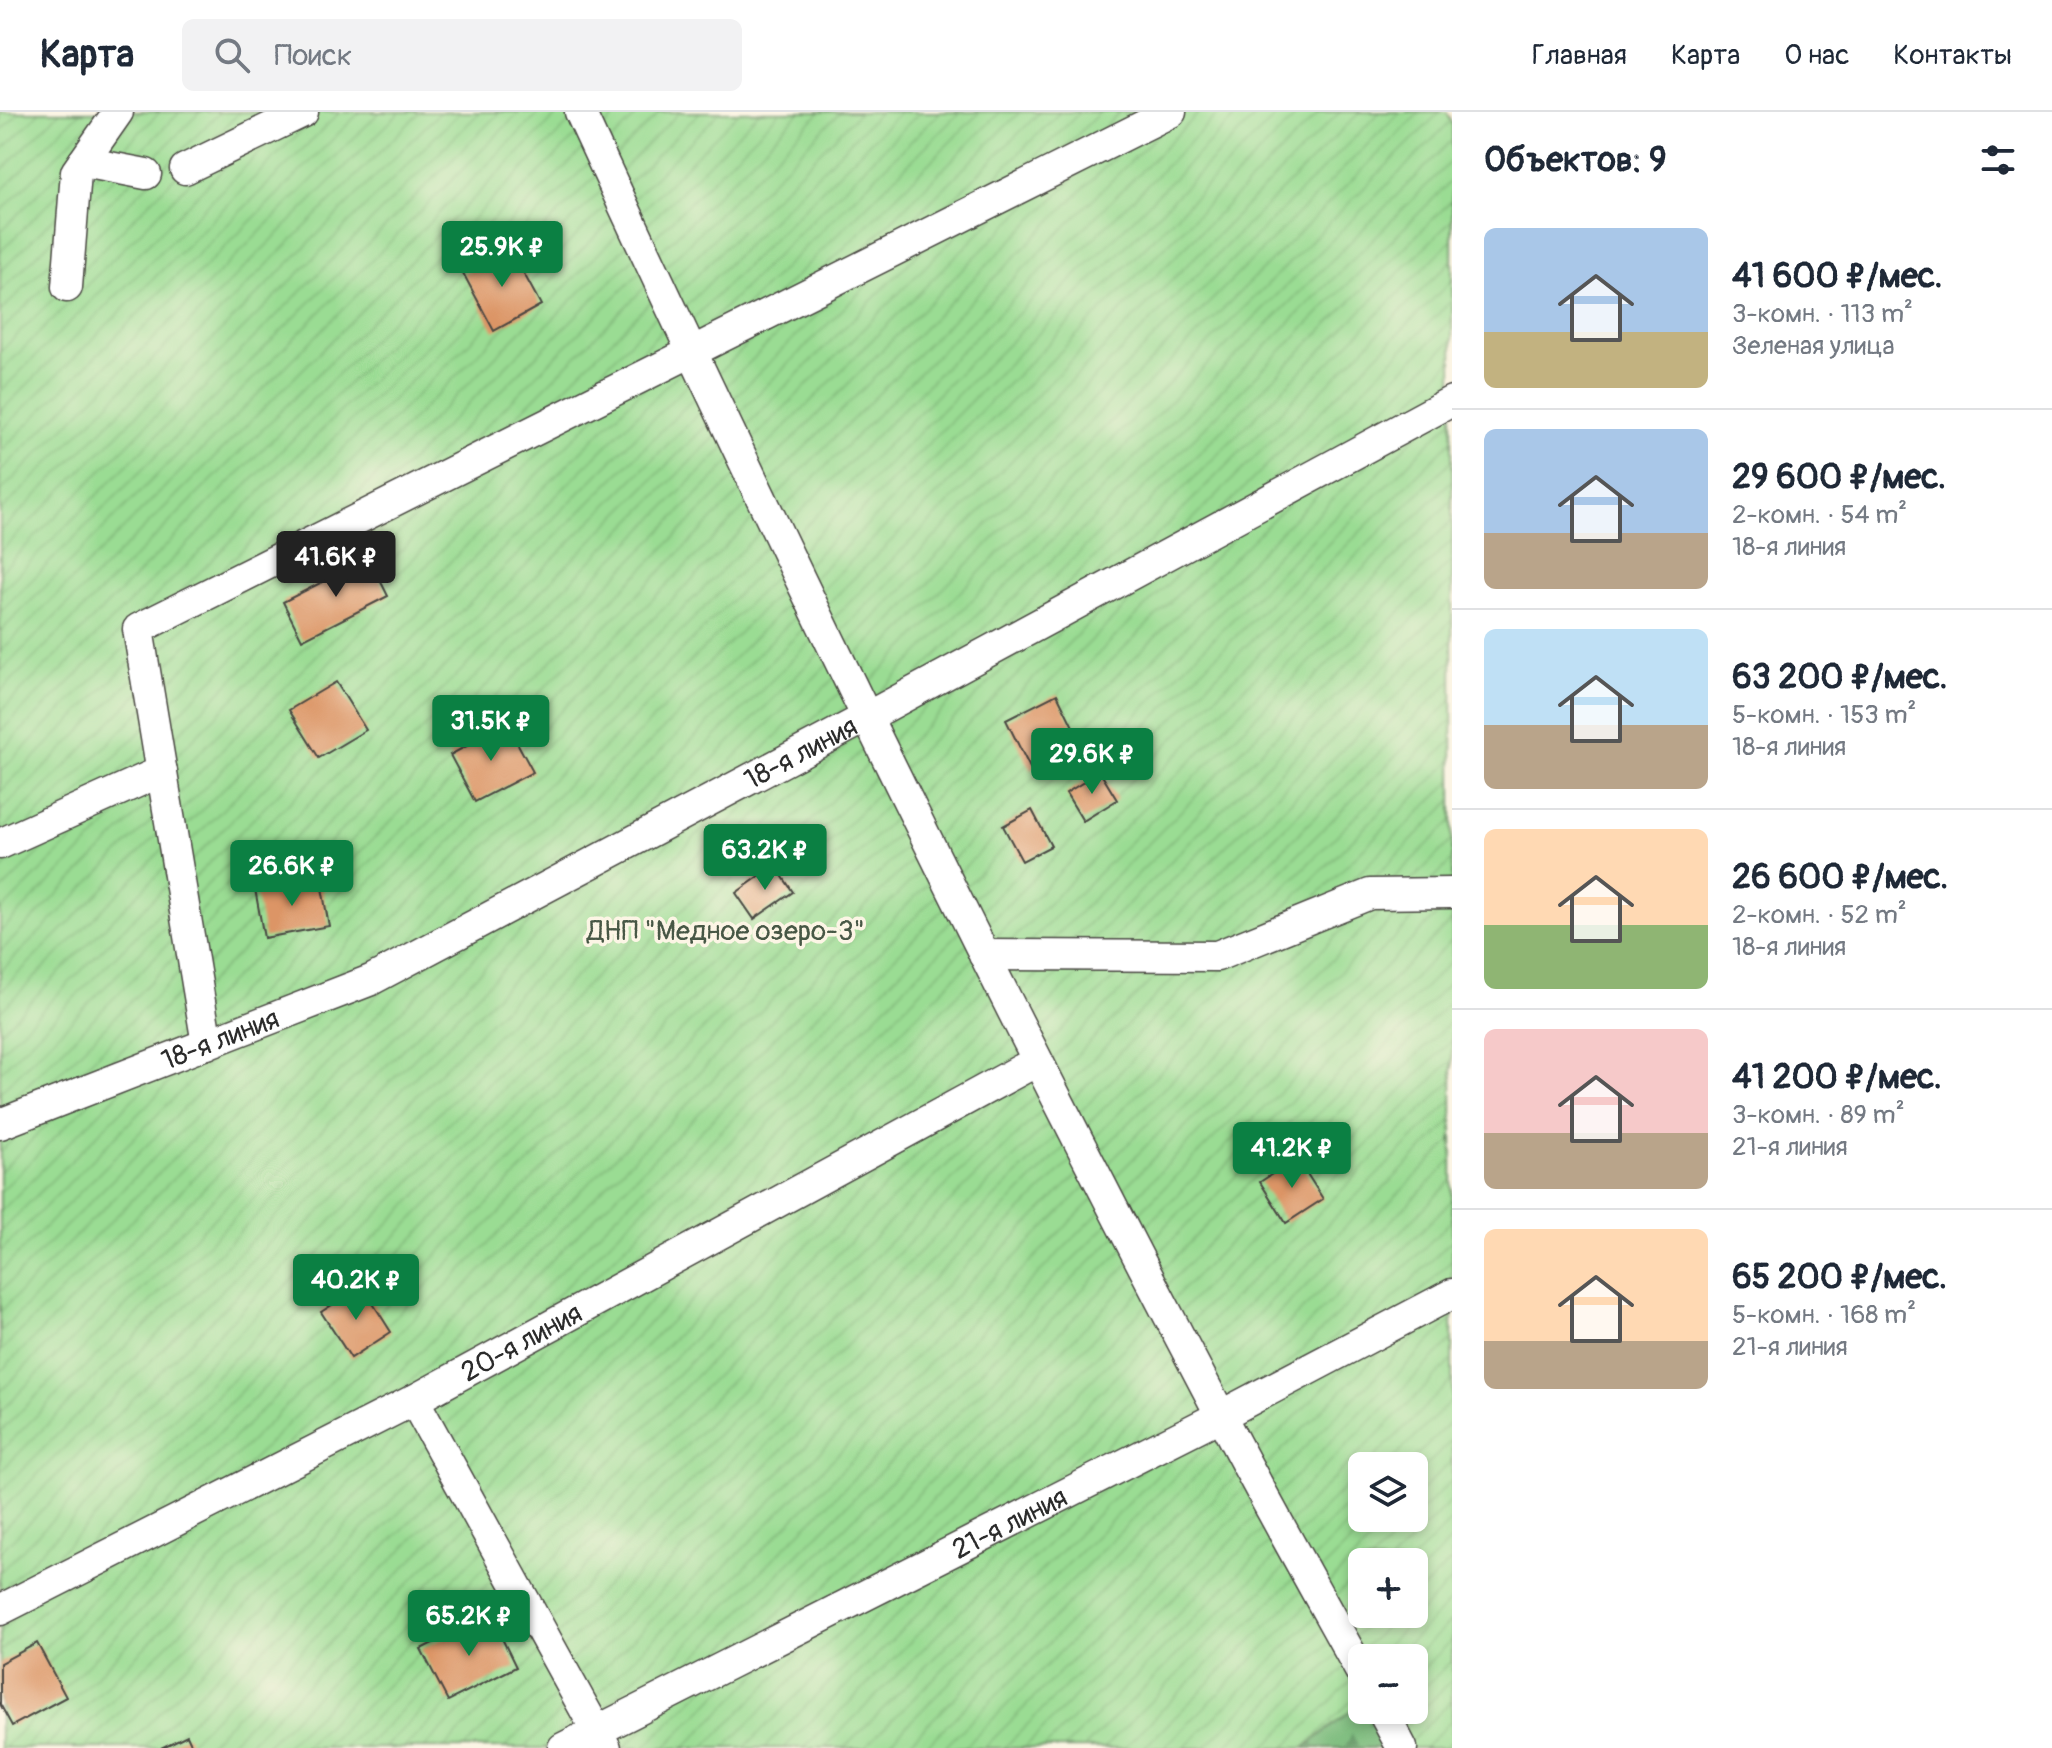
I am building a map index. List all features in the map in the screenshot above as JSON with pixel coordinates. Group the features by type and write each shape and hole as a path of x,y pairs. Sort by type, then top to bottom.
{"street":[{"path":"67,287 76,172 118,112"},
{"path":"185,169 303,112"},
{"path":"580,112 691,354 984,955 1220,1416 1348,1649"},
{"path":"207,1044 138,629 1171,112"},
{"path":"83,162 146,174"},
{"name":"18-я линия","path":"0,1124 371,980 1452,401"},
{"path":"0,844 162,771"},
{"path":"984,955 1217,956 1370,894 1452,893"},
{"name":"20-я линия","path":"0,1610 414,1400 1037,1061"},
{"name":"21-я линия","path":"563,1748 602,1740 1452,1294"},
{"path":"414,1400 602,1740"},
{"path":"1389,1724 1402,1748"}],"green space":[{"name":"ДНП \"Медное озеро-3\"","path":"0,112 1447,112 1452,122 1452,1748 1402,1748 1389,1724 1428,1724 1428,1644 1348,1644 1348,1713 1304,1748 0,1748"},
{"path":"1348,1713 1348,1724 1389,1724 1402,1748 1304,1748"}],"building":[{"path":"510,248 541,305 494,331 463,273"},
{"path":"369,558 388,596 302,640 283,602"},
{"path":"336,682 366,730 319,758 289,710"},
{"path":"1057,694 1082,745 1031,770 1006,720"},
{"path":"507,724 533,772 475,802 450,755"},
{"path":"1100,772 1117,800 1083,821 1066,793"},
{"path":"1032,810 1051,846 1022,861 1003,826"},
{"path":"775,865 793,892 754,919 736,893"},
{"path":"320,877 329,926 264,938 255,889"},
{"path":"1297,1158 1323,1199 1286,1223 1260,1182"},
{"path":"362,1286 391,1332 351,1358 321,1312"},
{"path":"490,1614 516,1667 448,1701 421,1649"},
{"path":"37,1643 66,1697 12,1726 0,1704 0,1663"},
{"path":"187,1735 193,1748 161,1748"}]}
